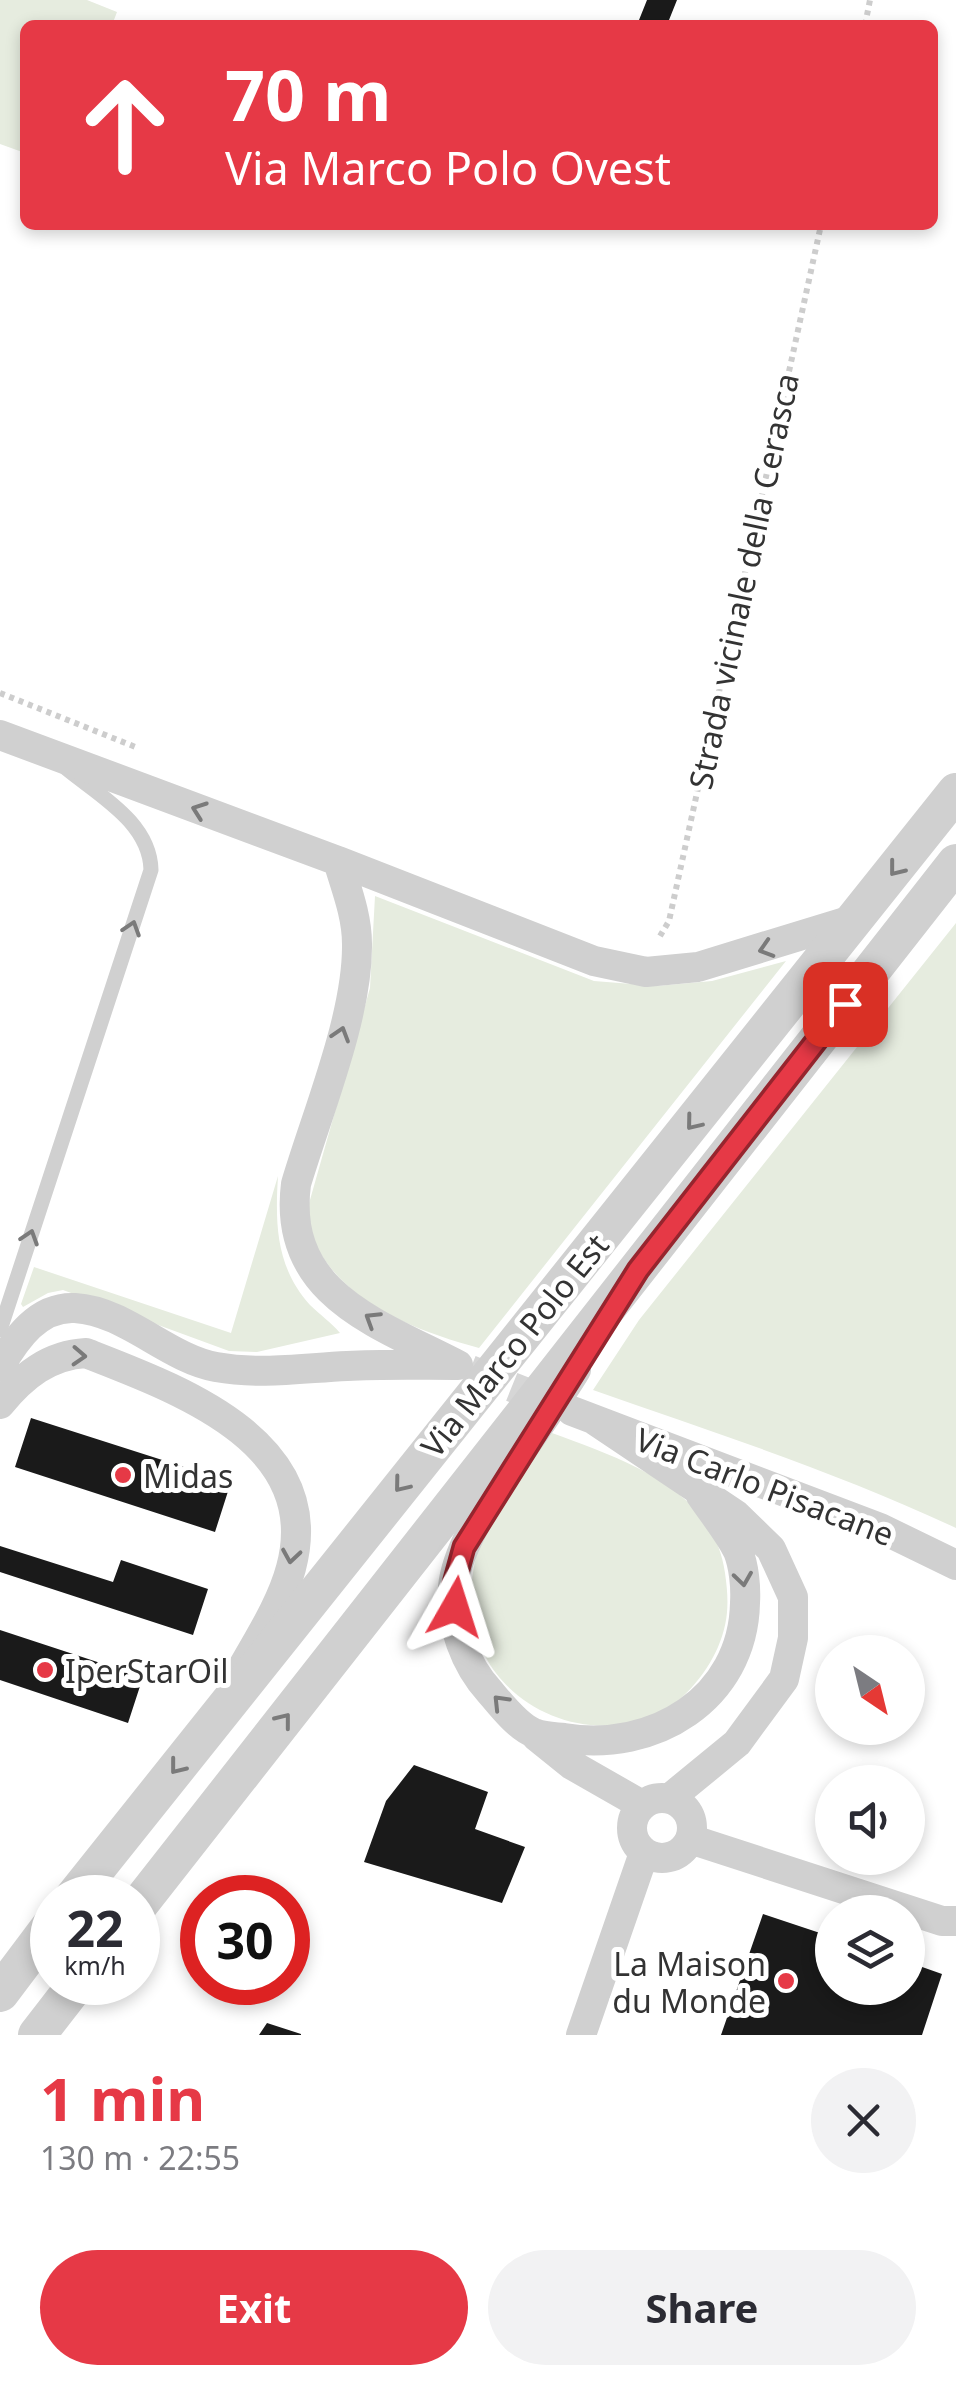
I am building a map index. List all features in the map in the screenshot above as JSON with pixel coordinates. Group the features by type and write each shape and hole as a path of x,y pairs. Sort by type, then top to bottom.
{"street":[{"path":"0,736 594,961 646,972 674,972 858,918"},
{"name":"Via Marco Polo Est","path":"91,1875 956,792"},
{"path":"0,1366 18,1337 39,1318 75,1308 114,1321 213,1367 264,1373 349,1366 458,1365 374,1322 326,1288 309,1268 292,1212 296,1184 355,981 357,942 353,912 338,861"},
{"path":"160,1878 956,863"},
{"path":"638,1270 464,1547 453,1587 457,1627 476,1677 532,1733 572,1765 656,1802 687,1810 692,1820 690,1839 671,1857 662,1859 644,1853 632,1830 632,1821 656,1802 737,1743 784,1679 793,1638 793,1597 771,1548 736,1515 700,1494"},
{"path":"0,1404 40,1366 65,1354 86,1353 210,1408 251,1436 272,1461 288,1489 295,1526 291,1568 264,1629 207,1728"},
{"name":"Via Carlo Pisacane","path":"700,1494 677,1472 584,1416 880,1528 956,1565"},
{"path":"532,1733 594,1743 636,1738 668,1726 708,1695 730,1663 744,1630 746,1590 739,1553 700,1494"},
{"path":"690,1839 942,1920 956,1921"},
{"path":"580,2035 644,1853"},
{"path":"0,1993 30,1953"},
{"path":"38,2035 61,2005"}],"lane":[{"path":"0,1330 151,870 144,839 126,817 49,756"}],"path":[{"name":"Strada vicinale della Cerasca","path":"663,936 820,230"}],"shaded area":[{"path":"0,0 87,0 117,12 114,20 20,20 20,151 0,144"},
{"path":"375,896 594,981 657,986 712,981 786,961 479,1348 409,1324 365,1300 329,1266 312,1232 308,1207 370,988"},
{"path":"956,923 956,1528 822,1472 593,1390 639,1320"},
{"path":"278,1176 280,1245 290,1276 310,1305 340,1333 257,1352 229,1351 63,1290 48,1293 23,1307 21,1304 34,1267 231,1333"},
{"path":"552,1433 660,1480 703,1518 717,1543 727,1593 722,1638 707,1668 691,1688 651,1717 593,1725 564,1720 514,1692 494,1671 480,1645 471,1597 480,1541 502,1500"}],"building":[{"path":"647,0 677,0 669,20 639,20"},
{"name":"Midas","path":"31,1418 231,1482 215,1532 15,1467"},
{"path":"0,1546 113,1582 121,1560 208,1589 193,1635 0,1572"},
{"path":"0,1630 143,1677 128,1723 0,1680"},
{"path":"414,1765 488,1792 475,1829 525,1847 502,1903 364,1862 386,1801"},
{"name":"La Maison du Monde","path":"763,1914 815,1931 815,2005 925,2005 925,1968 942,1974 922,2035 721,2035"},
{"path":"267,2023 301,2034 301,2035 259,2035"}],"tunnel":[{"path":"470,1370 557,1405"}],"place":[{"name":"Midas","path":"123,1475"},
{"name":"IperStarOil","path":"45,1670"},
{"name":"La Maison du Monde","path":"786,1981"}],"route":[{"path":"455,1607 453,1587 464,1547 638,1270 845,1004"}]}
